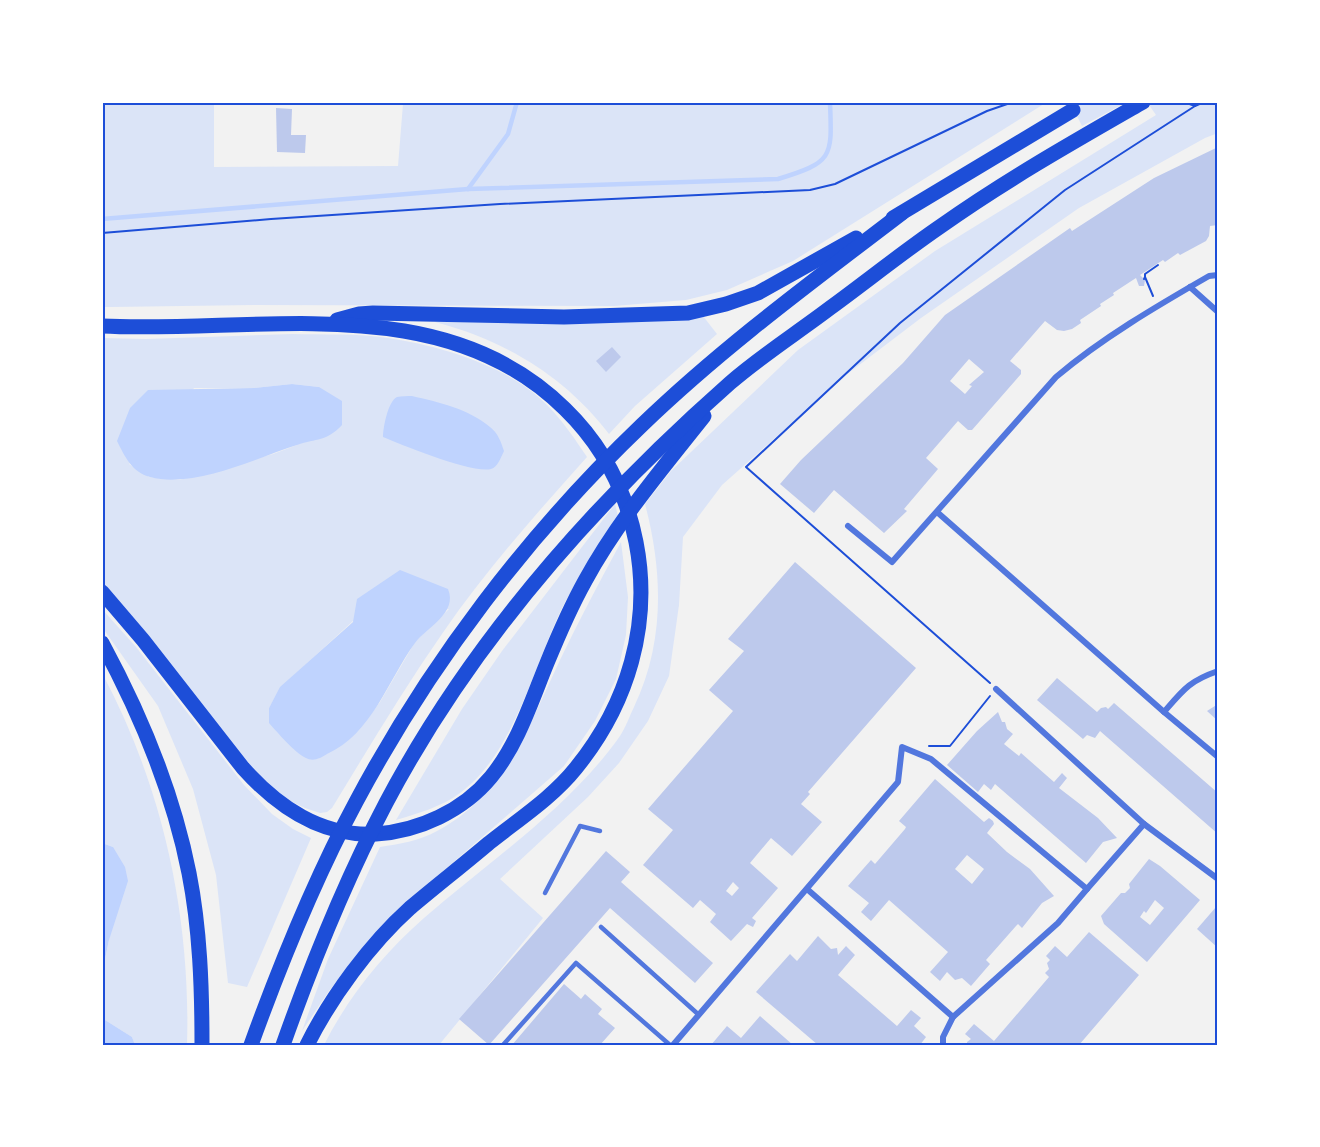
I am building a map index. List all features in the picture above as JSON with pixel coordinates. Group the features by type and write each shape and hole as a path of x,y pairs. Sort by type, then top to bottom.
{"highway":[{"path":"283,1045 311,965 343,891 386,802 447,701 524,594 594,513 674,433 732,381 942,225 1048,157 1143,102"},
{"path":"324,324 359,314 373,313 564,317 688,313 726,304 758,293 902,213 1073,110"},
{"path":"251,1045 282,961 321,872 356,801 423,688 500,581 575,495 641,426 764,318 902,213"},
{"path":"102,326 161,328 324,324 374,326 419,333 472,348 506,363 534,381 561,405 588,435 615,477 630,516 641,585 641,614 636,649 615,708 591,749 557,789 408,910 362,960 321,1017 307,1045"},
{"path":"102,592 143,640 243,768 260,788 280,805 296,815 323,826 361,833 398,831 435,819 454,809 491,778 515,740 561,629 599,557 644,493 732,381"},
{"path":"102,643 126,688 153,749 171,804 189,872 198,935 202,1045"}],"street":[{"path":"848,526 892,562 1056,377 1075,361 1159,306 1209,276 1218,274"},
{"path":"1190,287 1218,312"},
{"path":"937,512 1218,757"},
{"path":"1164,712 1185,687 1197,678 1218,671"},
{"path":"996,689 1144,824 1218,879"},
{"path":"672,1045 898,782 902,747 931,759 1087,889"},
{"path":"943,1045 943,1037 953,1017 1058,922 1144,824"},
{"path":"807,889 953,1017"}],"lane":[{"path":"545,893 580,826 600,831"},
{"path":"601,927 699,1015"},
{"path":"503,1045 576,963 672,1045"}],"path":[{"path":"102,233 500,204 810,190 835,184 987,111 1013,102"},
{"path":"1184,102 1195,106"},
{"path":"926,746 950,746 996,689 746,467 900,323 1065,190 1204,102"},
{"path":"1158,265 1145,274 1145,278 1159,306"}],"shaded area":[{"path":"102,102 214,102 214,167 398,166 403,104 1047,102 793,261 727,290 686,300 614,306 102,307"},
{"path":"1070,102 1127,102 1082,126"},
{"path":"1147,102 1218,102 1218,133 1079,208 921,318 846,375 722,485 683,537 679,605 669,676 648,721 619,763 588,797 500,879 543,918 439,1045 324,1045 356,993 395,946 424,918 553,810 600,762 622,733 644,682 656,632 658,581 645,504 671,471 798,350 935,251 1156,115"},
{"path":"703,316 717,334 635,406 609,434 573,395 531,363 485,339 435,322 622,322"},
{"path":"292,334 352,335 376,336 430,346 494,369 531,391 558,417 587,457 511,543 458,611 400,698 332,808 327,812 320,813 286,799 256,776 147,635 102,582 102,338 146,339","holes":["292,384 319,387 297,445 180,480 149,477 129,464 194,388 254,388","449,609 415,642 380,702 362,726 269,708 281,687 353,621"]},
{"path":"615,504 618,516 565,602 522,705 495,755 479,776 453,798 430,809 396,820 462,709 502,651"},
{"path":"621,542 628,597 626,635 616,679 595,721 564,766 404,905 353,960 302,1031 328,959 380,847 416,840 437,831 460,817 497,779 525,733"},
{"path":"102,609 136,647 244,785 272,814 311,838 247,987 228,983 216,875 193,789 158,706 102,627"},
{"path":"102,673 142,761 169,854 184,949 187,1045 135,1045 132,1037 105,1020 102,1010 102,973 109,940 113,847 102,843"}],"water":[{"path":"292,384 319,387 342,401 342,425 321,439 205,476 186,479 167,480 138,472 117,441 130,408 148,390 254,388"},
{"path":"412,396 463,411 490,427 497,435 504,451 497,464 491,469 469,467 437,458 383,437 387,415 394,399"},
{"path":"400,570 448,589 449,605 440,619 415,643 378,705 356,733 343,745 322,757 314,760 306,758 291,747 269,723 269,708 280,687 353,622 357,599"},
{"path":"102,843 113,847 125,867 128,881 109,940 102,973"},
{"path":"102,1006 105,1020 132,1037 135,1045 102,1045"}],"building":[{"path":"276,108 292,109 291,135 306,135 305,153 277,152"},
{"path":"1218,147 1218,225 1210,226 1206,241 1180,255 1178,253 1165,262 1163,260 1140,275 1145,280 1144,286 1139,286 1136,278 1113,293 1114,295 1080,320 1081,323 1072,329 1057,330 1045,321 1010,361 1021,370 1021,374 972,430 968,430 958,421 926,458 938,469 904,509 907,511 884,533 834,490 814,513 780,484 801,460 903,363 945,315 1070,228 1072,231 1154,178","holes":["969,359 984,372 969,385 972,386 965,394 950,381"]},
{"path":"612,347 621,357 606,372 596,361"},
{"path":"795,562 916,668 808,792 810,794 801,804 822,822 792,856 771,838 750,863 778,888 752,918 756,921 753,927 747,924 731,941 710,922 716,914 700,900 693,908 643,865 673,830 648,809 733,711 709,690 744,651 728,639","holes":["733,882 739,888 732,896 726,891"]},
{"path":"1057,678 1097,712 1101,708 1108,709 1114,703 1218,793 1218,834 1100,731 1095,738 1087,735 1083,739 1037,700"},
{"path":"1218,704 1218,721 1207,711"},
{"path":"998,712 1002,722 1005,722 1007,729 1013,734 1004,744 1019,756 1021,753 1054,782 1062,773 1067,778 1059,788 1098,818 1117,838 1103,842 1086,863 995,784 991,790 984,784 978,792 947,765 977,731"},
{"path":"935,779 984,822 989,818 993,821 994,824 987,833 1030,869 1054,896 1042,903 1022,928 1018,924 1016,926 986,960 990,964 971,986 962,978 955,980 947,972 940,981 930,972 948,952 889,900 871,921 861,912 869,903 848,886 871,860 875,864 905,829 906,827 899,821","holes":["967,855 984,869 972,884 955,869"]},
{"path":"606,851 630,872 621,882 713,963 695,983 610,908 489,1045 459,1019"},
{"path":"1149,859 1200,900 1147,962 1104,924 1101,916 1121,893 1125,893 1130,888 1129,884","holes":["1155,900 1164,908 1150,925 1140,917 1144,911 1146,913"]},
{"path":"1216,907 1218,909 1218,948 1197,929"},
{"path":"1089,932 1139,975 1079,1045 967,1045 971,1039 965,1034 974,1024 994,1041 1049,977 1045,973 1049,969 1047,963 1050,960 1046,956 1055,946 1067,957"},
{"path":"818,936 831,949 837,948 838,955 846,946 855,955 838,975 897,1026 911,1010 921,1018 914,1026 926,1037 920,1045 818,1045 756,992 790,954 797,961"},
{"path":"564,984 581,999 585,994 602,1009 598,1014 615,1028 600,1045 512,1045"},
{"path":"760,1016 793,1045 711,1045 727,1026 741,1038"}],"waterway":[{"path":"468,189 508,134 517,102"},
{"path":"102,219 468,189 778,179 810,168 826,155 831,135 830,102"}]}
